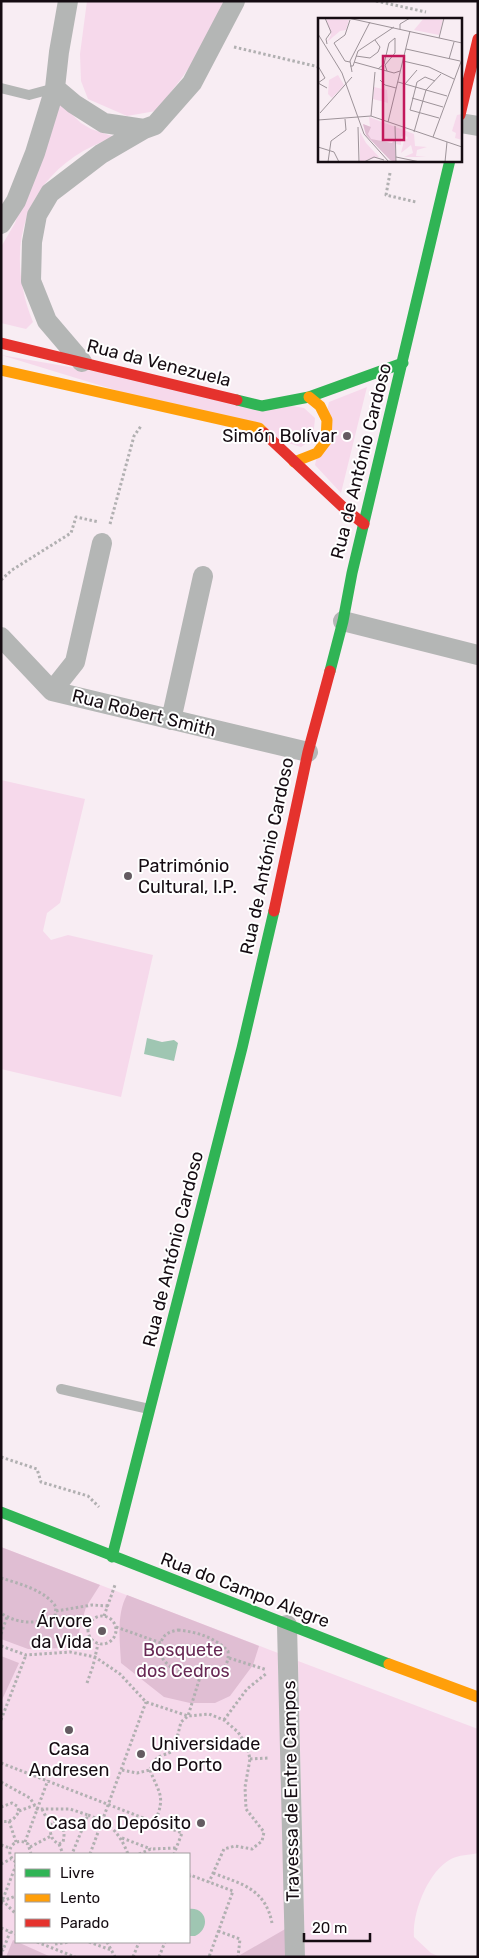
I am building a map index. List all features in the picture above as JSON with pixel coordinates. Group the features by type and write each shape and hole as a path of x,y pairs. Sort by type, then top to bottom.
{"street":[{"path":"1,224 16,201 35,153 55,88 68,1"},
{"path":"82,362 47,321 31,281 32,242 37,215 50,193 101,154 144,129 154,126 192,83 235,1"},
{"path":"462,107 478,39"},
{"path":"55,88 74,104 104,123 144,129"},
{"path":"462,123 478,126"},
{"name":"Rua de António Cardoso","path":"112,1557 242,1048 289,847 308,752 343,620 450,161"},
{"name":"Rua da Venezuela","path":"1,344 262,406 309,396 403,363"},
{"path":"1,370 258,428 345,509 364,524"},
{"path":"294,462 317,453 326,441 327,420 320,406 309,396"},
{"path":"52,691 75,662 102,543"},
{"path":"171,720 203,576"},
{"path":"343,620 478,655"},
{"name":"Rua Robert Smith","path":"1,637 52,691 308,752"},
{"name":"Rua do Campo Alegre","path":"1,1512 287,1626 478,1697"},
{"name":"Travessa de Entre Campos","path":"287,1626 295,1957"}],"lane":[{"path":"1,88 29,95 55,88"},
{"path":"61,1388 150,1409"}],"path":[{"path":"376,1 426,12"},
{"path":"214,43 318,67"},
{"path":"390,173 386,195 439,207"},
{"path":"1,580 12,570 71,533 76,517 110,524 134,436 154,405"},
{"path":"1,1456 37,1469 41,1482 88,1496 101,1510"},
{"path":"1,1578 39,1593 51,1600 56,1607 55,1616 45,1621 32,1622 7,1617 1,1613"},
{"path":"104,1616 115,1585"},
{"path":"56,1611 92,1605 108,1606"},
{"path":"116,1627 114,1636 108,1643 98,1644 90,1639 87,1630 93,1618 104,1616 111,1619 116,1627 161,1643"},
{"path":"1,1634 7,1617"},
{"path":"178,1630 195,1632 211,1638 228,1651 229,1658 225,1668 214,1674 200,1677 181,1672 168,1665 159,1652 164,1636 178,1630"},
{"path":"87,1683 98,1644"},
{"path":"1,1646 26,1655 70,1652 95,1657 120,1674 146,1702 188,1716 209,1714 224,1720 238,1732 247,1746 250,1759 244,1787 246,1809 264,1832 262,1841 252,1849 235,1846 224,1849 210,1882"},
{"path":"1,1720 26,1655"},
{"path":"224,1720 247,1688 272,1671 229,1658"},
{"path":"150,1770 156,1757 160,1754 171,1752 176,1742 181,1722 188,1716 200,1677"},
{"path":"90,1853 146,1702"},
{"path":"250,1759 274,1758"},
{"path":"1,1763 182,1833 174,1853"},
{"path":"122,1770 138,1773 150,1770"},
{"path":"150,1770 157,1784 161,1800 154,1822"},
{"path":"25,1842 48,1780"},
{"path":"1,1782 30,1798 37,1809"},
{"path":"1,1807 12,1804 17,1806 19,1811"},
{"path":"1,1821 9,1821 16,1817 19,1811 35,1805"},
{"path":"37,1809 70,1809 104,1820 121,1838 128,1853"},
{"path":"42,1809 50,1825 50,1836 59,1844 63,1853"},
{"path":"72,1853 88,1815"},
{"path":"9,1821 16,1842"},
{"path":"50,1825 53,1821 60,1822 64,1828 63,1842 59,1844"},
{"path":"30,1847 50,1836"},
{"path":"121,1838 151,1850"},
{"path":"10,1848 16,1842 25,1842 30,1847 31,1853"},
{"path":"1,1845 10,1848"},
{"path":"10,1848 11,1859 15,1863"},
{"path":"142,1853 151,1850 176,1848"},
{"path":"1,1864 11,1859"},
{"path":"1,1901 15,1866"},
{"path":"213,1873 249,1888 258,1894 271,1919 272,1928"},
{"path":"190,1875 233,1891 209,1957"},
{"path":"1,1901 15,1896"},
{"path":"1,1901 15,1913"},
{"path":"1,1928 15,1934"},
{"path":"218,1931 240,1939 238,1957"},
{"path":"1,1949 4,1950 10,1932"},
{"path":"92,1943 111,1950"},
{"path":"108,1943 115,1957"},
{"path":"133,1957 139,1943"},
{"path":"159,1957 164,1943"},
{"path":"55,1945 76,1957"}],"green space":[{"path":"87,1 225,1 213,30 186,73 156,111 127,116 88,99 81,81 80,54"},
{"path":"61,104 81,123 91,129 115,137 86,150 62,166 43,186 30,210 22,235 20,263 24,292 33,322 26,329 1,323 1,247 15,223 58,105"},
{"path":"1,355 304,408 315,418 313,439 301,447"},
{"path":"367,387 341,493 315,465 329,402"},
{"path":"1,780 85,799 60,903 47,913 43,931 51,940 68,935 153,955 121,1097 1,1069"},
{"name":"Universidade do Porto","path":"1,1547 278,1653 287,1957 1,1957"},
{"path":"1,1547 100,1585 86,1607 76,1643 65,1648 28,1649 1,1639"},
{"name":"Bosquete dos Cedros","path":"127,1595 259,1646 253,1665 230,1696 215,1703 190,1703 164,1697 121,1663 120,1619"},
{"path":"1,1656 19,1663 1,1702"},
{"name":"Universidade do Porto","path":"298,1661 478,1729 478,1853 451,1859 435,1873 423,1894 414,1927 414,1937 431,1953 440,1957 305,1957"},
{"path":"287,1928 287,1957 239,1957 240,1955"},
{"path":"13,1940 15,1943 20,1943 51,1957 6,1957"}],"shaded area":[{"path":"147,1038 162,1042 174,1040 178,1043 174,1061 144,1054"},
{"path":"190,1909 200,1911 205,1919 203,1929 195,1936 190,1936"}],"traffic: fast":[{"path":"330,671 450,161"},
{"path":"237,400 262,406 309,397 403,363"},
{"path":"112,1557 242,1048 274,911"},
{"path":"1,1512 389,1664"}],"traffic: slow":[{"path":"1,370 259,428 264,433"},
{"path":"294,462 317,453 326,441 327,420 320,406 309,397"},
{"path":"389,1664 478,1697"}],"traffic: jam":[{"path":"462,107 478,39"},
{"path":"1,343 237,400"},
{"path":"264,433 345,509 364,524"},
{"path":"274,911 308,752 330,671"}],"place":[{"name":"Simón Bolívar","path":"347,436"},
{"name":"Património Cultural, I.P.","path":"128,876"},
{"name":"Árvore da Vida","path":"102,1631"},
{"name":"Casa Andresen","path":"69,1730"},
{"name":"Universidade do Porto","path":"141,1754"},
{"name":"Casa do Depósito","path":"201,1823"}]}
